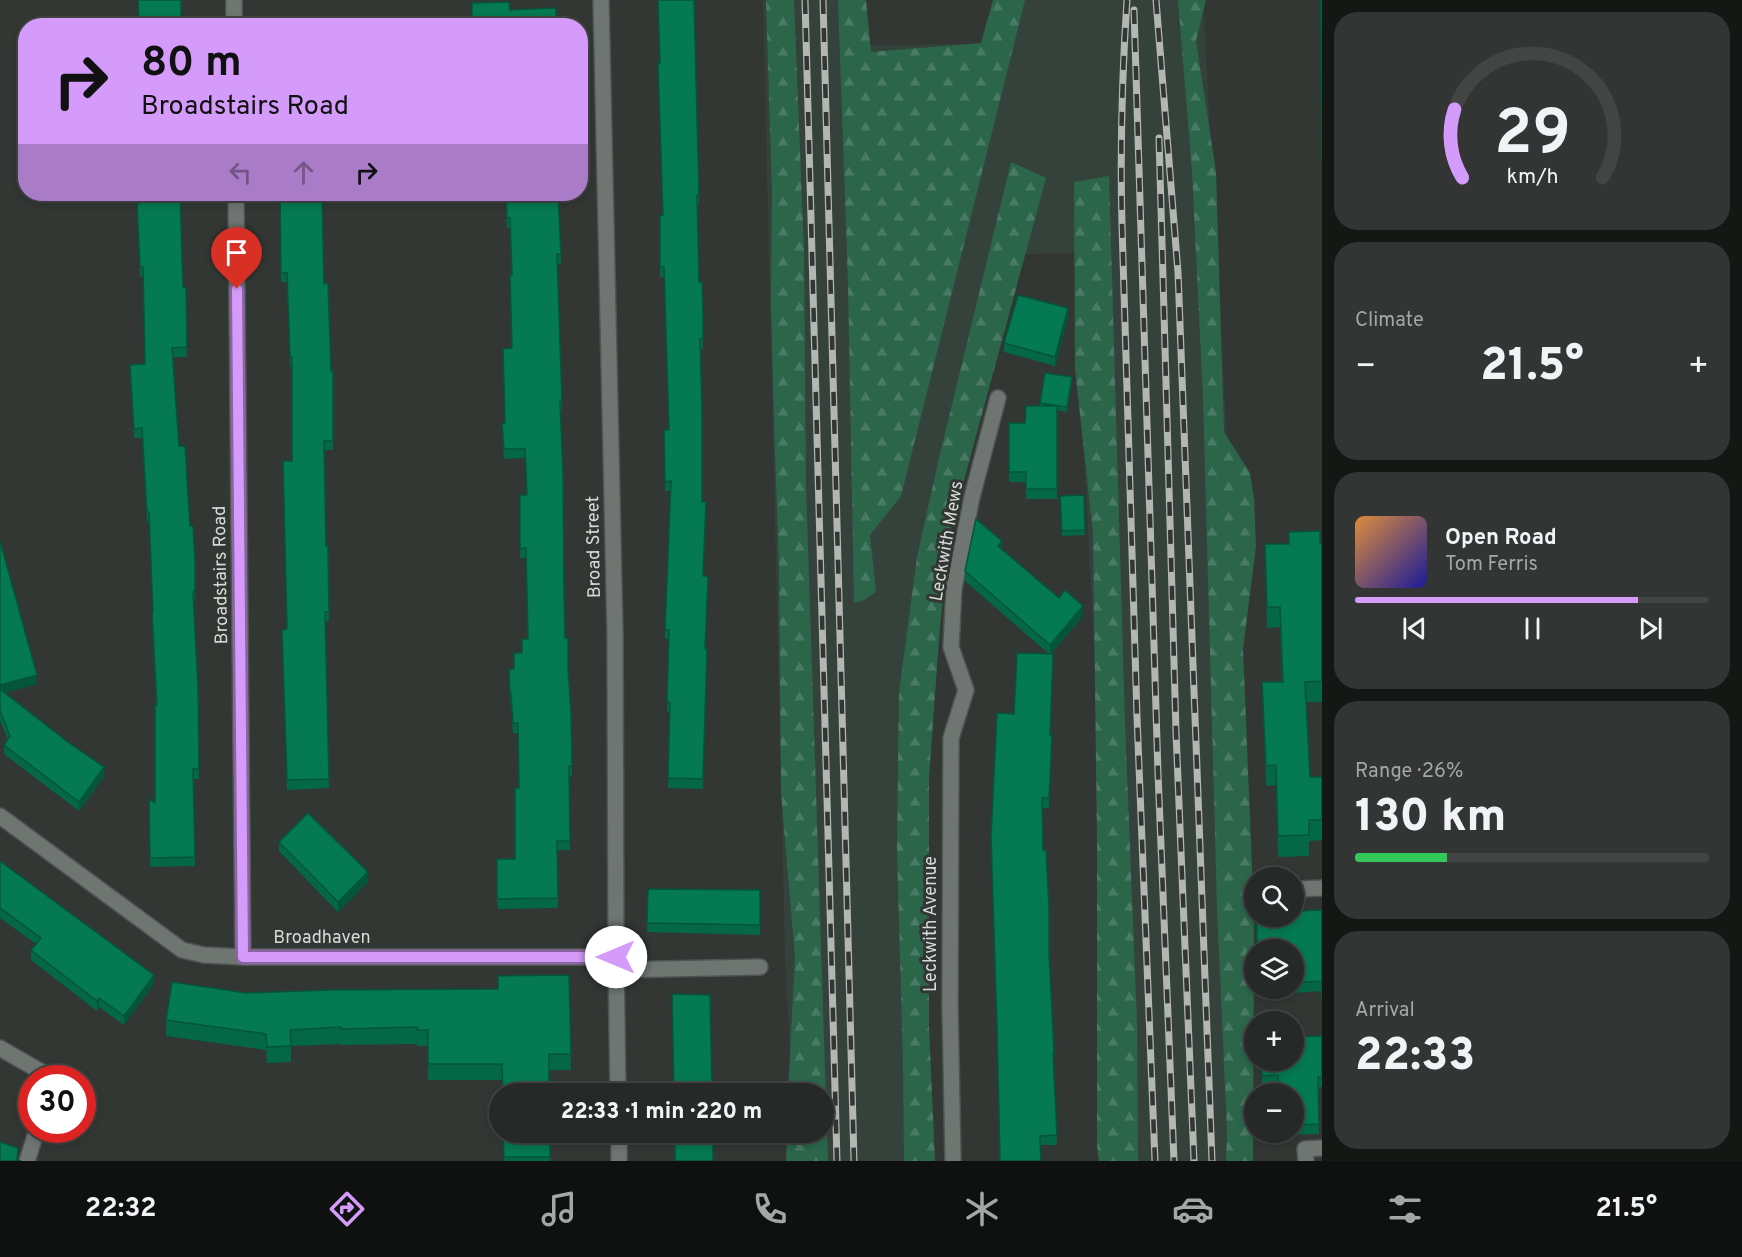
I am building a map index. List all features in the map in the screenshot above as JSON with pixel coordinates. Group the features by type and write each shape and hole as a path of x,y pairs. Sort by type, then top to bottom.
{"street":[{"path":"234,0 234,18"},
{"name":"Broad Street","path":"601,0 615,621 618,1083"},
{"name":"Broadstairs Road","path":"236,201 243,957"},
{"name":"Leckwith Mews","path":"966,690 951,647 954,588 972,497 998,398"},
{"name":"Leckwith Avenue","path":"953,1161 950,1005 951,738 966,690"},
{"name":"Broadhaven","path":"0,816 182,950 204,955 760,967"},
{"path":"1304,889 1322,888"},
{"path":"0,1048 29,1065"},
{"path":"27,1161 33,1143"},
{"path":"619,1143 619,1161"},
{"path":"1306,1161 1305,1149 1322,1148"}],"shaded area":[{"path":"763,0 858,0 859,45 990,44 997,0 1203,0 1235,590 1245,1011 1244,1071 1247,1071 1247,1083 1244,1083 1244,1143 1249,1143 1249,1161 1120,1161 1074,253 1012,255 978,364 921,683 913,1161 796,1161 813,1143 834,1143 834,1083 791,1083 785,955"}],"green space":[{"path":"766,0 794,0 804,252 806,485 825,1083 789,1083 795,958 781,792 779,568 771,302 772,191"},
{"path":"838,0 866,0 871,52 981,43 993,0 1025,0 901,496 870,535 876,592 854,603 848,283"},
{"path":"1178,0 1206,0 1196,41 1216,172 1224,432 1250,473 1254,498 1256,546 1243,649 1252,867 1244,867 1244,927 1254,927 1254,939 1244,939 1244,999 1254,999 1254,1011 1244,1011 1244,1071 1253,1071 1253,1083 1244,1083 1244,1143 1253,1143 1253,1161 1226,1161 1227,1131 1217,908 1203,397 1192,171"},
{"path":"1011,162 1046,178 951,528 940,626 929,777 929,1027 935,1161 904,1161 897,849 899,693 917,557"},
{"path":"1109,176 1125,724 1137,1022 1138,1161 1099,1161 1097,1145 1097,841 1093,533 1075,369 1074,182"},
{"path":"787,1143 827,1143 828,1161 786,1161"}],"building":[{"path":"138,0 181,0 181,18 139,18"},
{"path":"658,0 694,0 699,282 702,282 703,310 703,339 700,339 702,502 706,502 703,576 708,577 703,779 668,778 669,630 665,630 671,481 665,482 664,430 669,430 664,267 660,267 660,215 663,215"},
{"path":"1320,0 1322,0 1322,159"},
{"path":"509,2 510,10 556,8 556,18 472,18 472,3"},
{"path":"139,201 180,201 187,347 172,348 179,446 185,446 190,526 193,526 195,561 195,591 193,592 199,769 193,769 195,857 150,858 149,799 155,803 155,705 157,705 149,512 147,512 142,428 134,429 130,365 145,364 143,267 140,267 137,203"},
{"path":"280,201 322,201 324,284 328,283 331,371 333,371 333,441 324,441 329,612 325,612 329,779 287,780 282,630 287,629 283,461 292,461 292,357 290,357 287,273 281,273"},
{"path":"506,201 558,201 561,254 557,254 562,401 560,401 565,638 568,638 572,766 569,766 570,841 557,841 558,898 499,899 497,895 497,859 515,859 515,788 519,788 518,723 513,723 509,669 514,669 514,653 522,653 522,639 528,639 526,548 520,549 520,495 527,495 525,449 504,449 502,423 505,423 503,349 512,348 510,218 507,218"},
{"path":"1018,295 1068,308 1055,357 1004,343"},
{"path":"1045,373 1072,377 1067,407 1040,403"},
{"path":"1026,406 1057,406 1057,489 1026,489 1026,472 1009,472 1009,423 1025,423"},
{"path":"1084,495 1085,530 1062,531 1060,496"},
{"path":"976,519 1002,541 998,546 1059,598 1065,590 1083,606 1050,645 965,571"},
{"path":"1320,531 1320,543 1322,543 1322,681 1305,682 1310,777 1322,777 1322,820 1309,820 1309,835 1278,836 1276,765 1266,766 1262,682 1283,682 1280,607 1267,607 1265,544 1289,544 1289,532"},
{"path":"0,541 37,675 0,685"},
{"path":"1017,653 1053,654 1049,798 1042,798 1043,850 1046,850 1049,907 1057,1135 1040,1136 1041,1161 1000,1161 991,837 997,713 1014,714"},
{"path":"0,689 65,740 104,767 79,802 4,745 10,736 0,710"},
{"path":"308,813 368,872 338,902 279,842"},
{"path":"0,861 154,975 124,1016 99,998 97,1001 31,950 41,938 0,908"},
{"path":"648,889 760,890 760,925 647,923"},
{"path":"1322,910 1322,981 1304,982 1304,939 1257,939 1257,927 1304,927 1304,911"},
{"path":"569,975 571,1054 549,1054 549,1083 503,1083 502,1064 428,1064 428,1030 417,1030 417,1027 290,1030 291,1046 267,1047 266,1034 166,1020 172,982 246,993 498,989 498,976"},
{"path":"672,994 710,995 712,1083 674,1083"},
{"path":"1322,1036 1322,1077 1318,1077 1319,1124 1304,1125 1304,1083 1278,1083 1278,1075 1262,1076 1262,1071 1304,1071 1304,1037"},
{"path":"0,1142 18,1148 17,1160 21,1161 0,1161"},
{"path":"503,1143 550,1143 550,1157 504,1157"},
{"path":"675,1143 713,1143 713,1161 675,1161"}],"railway":[{"path":"805,0 837,1161"},
{"path":"823,0 854,1161"},
{"path":"1127,0 1122,112 1122,225 1137,717 1155,1161"},
{"path":"1156,0 1178,272 1212,1161"},
{"path":"1134,10 1158,773 1174,1161"},
{"path":"1159,138 1176,732 1194,1161"}],"route":[{"path":"237,289 243,957 616,957"}]}
